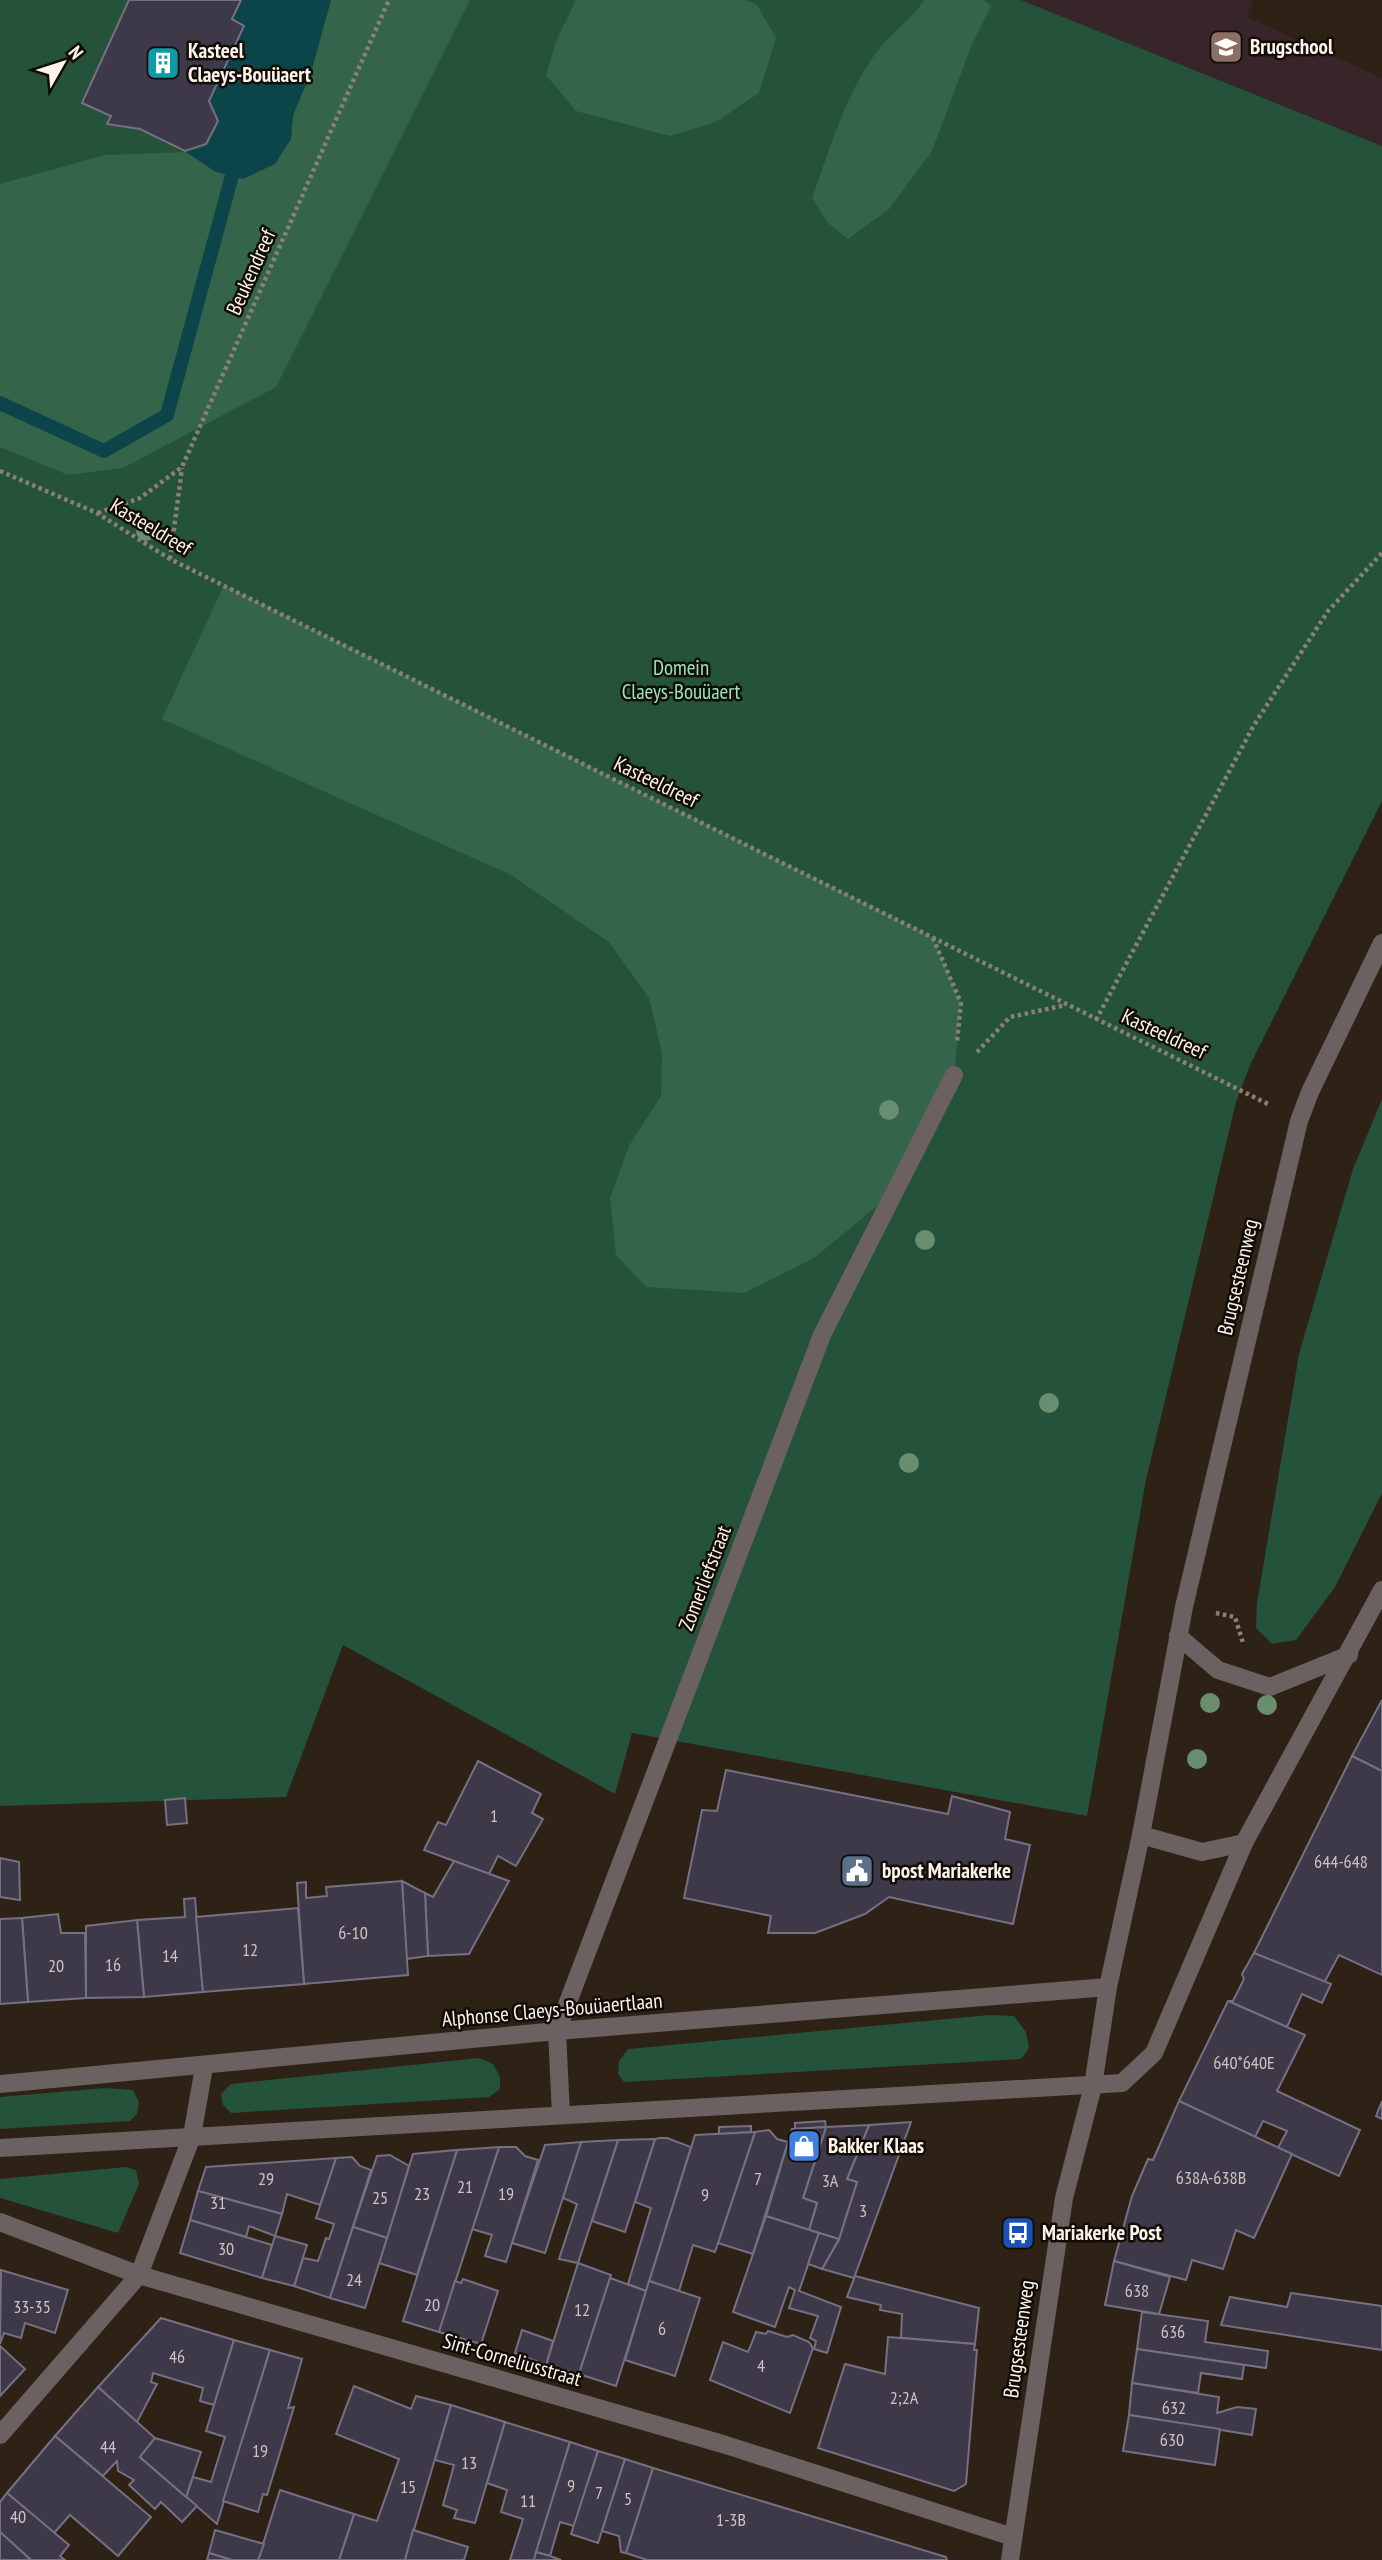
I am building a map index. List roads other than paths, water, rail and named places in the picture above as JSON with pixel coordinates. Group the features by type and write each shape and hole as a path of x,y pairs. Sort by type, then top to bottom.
{"street":[{"name":"Brugsesteenweg","path":"1010,2560 1056,2241 1093,2086 1108,1987 1141,1835 1178,1636 1299,1121 1310,1092 1382,943"},
{"name":"Zomerliefstraat","path":"561,2114 558,2031 822,1335 954,1075"},
{"path":"0,2148 1122,2083 1154,2053 1244,1843 1349,1655 1382,1590"},
{"path":"1178,1636 1218,1670 1270,1687 1349,1655"},
{"path":"1141,1835 1202,1852 1244,1843"},
{"name":"Alphonse Claeys-Bouüaertlaan","path":"0,2084 204,2067 558,2031 1108,1987"},
{"path":"0,2435 139,2275 192,2136 204,2067"},
{"name":"Sint-Corneliusstraat","path":"0,2222 139,2275 726,2445 1013,2537"}],"water":[{"path":"241,0 331,0 311,72 293,115 291,139 275,164 243,179 216,172 186,152 207,146 218,124 208,101 244,27 232,19"}],"waterway":[{"path":"0,403 104,451 167,415 237,157"}],"place":[{"name":"Brugschool","path":"1226,47"},
{"name":"Kasteel Claeys-Bouüaert","path":"163,63"},
{"name":"bpost Mariakerke","path":"857,1871"},
{"name":"Bakker Klaas","path":"804,2146"},
{"name":"Mariakerke Post","path":"1018,2233"}],"park label":[{"name":"Domein Claeys-Bouüaert","path":"681,680"}]}
